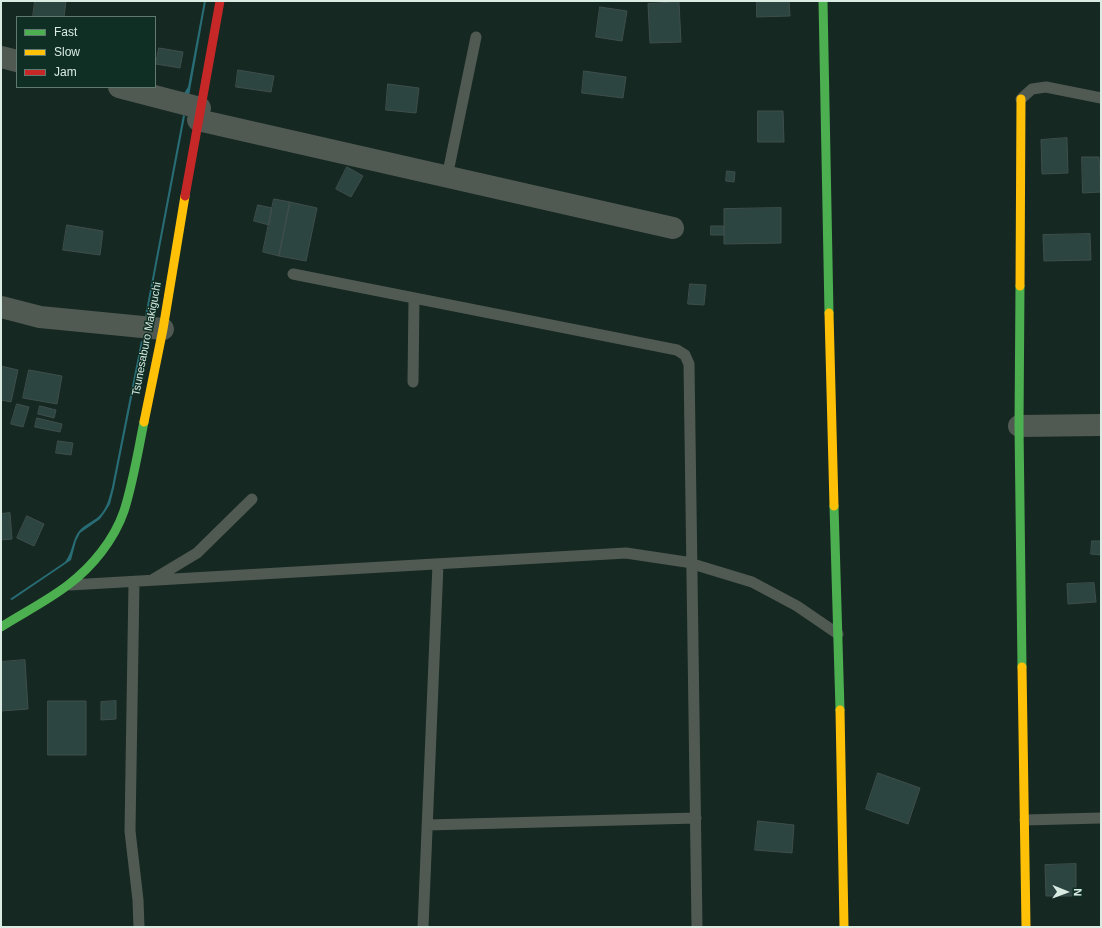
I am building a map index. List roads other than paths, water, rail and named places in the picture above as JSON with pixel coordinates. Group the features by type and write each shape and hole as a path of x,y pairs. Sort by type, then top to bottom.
{"street":[{"name":"Tsunesaburo Makiguchi","path":"1,627 68,585 88,567 106,547 116,530 124,511 136,461 163,329 199,114 220,1"},
{"path":"823,1 828,276 844,927"},
{"path":"1,57 16,61"},
{"path":"122,88 199,114 447,176 673,228"},
{"path":"1021,99 1019,426 1026,927"},
{"path":"1,307 40,317 163,329"},
{"path":"1019,426 1101,425"}],"lane":[{"path":"447,176 476,37"},
{"path":"1021,99 1032,89 1046,87 1101,98"},
{"path":"293,274 677,350 685,355 689,364 697,927"},
{"path":"413,382 414,298"},
{"path":"150,581 197,553 252,499"},
{"path":"68,585 626,553 691,563 752,582 797,606 838,635"},
{"path":"422,927 438,564"},
{"path":"134,582 130,830 138,900 139,927"},
{"path":"427,825 696,818"},
{"path":"1025,820 1101,818"}],"water":[{"path":"204,1 206,1 189,96 183,95 188,87"},
{"path":"183,115 185,116 147,316 145,316"},
{"path":"141,341 143,342 110,504 100,519 80,533 76,541 71,560 12,600 10,599 65,562 79,531 97,518 105,508 109,500 112,487"}]}
